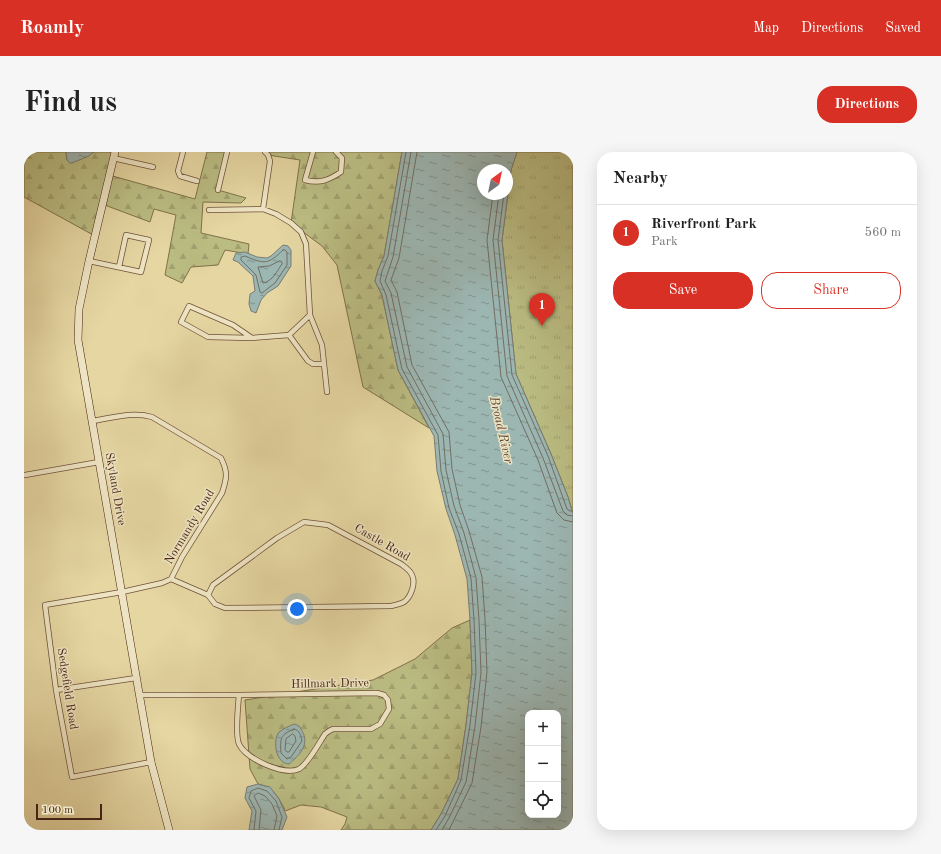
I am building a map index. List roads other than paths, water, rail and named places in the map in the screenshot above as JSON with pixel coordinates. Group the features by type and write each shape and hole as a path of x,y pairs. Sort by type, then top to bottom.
{"street":[{"path":"183,152 178,171 180,176 197,180"},
{"path":"218,190 227,152"},
{"path":"263,209 270,161 265,152"},
{"path":"313,152 305,180 314,182 328,180 341,172 342,158 336,152"},
{"path":"114,155 153,167"},
{"name":"Skyland Drive","path":"114,155 79,309 78,334 151,762 169,830"},
{"path":"209,210 263,209 276,214 301,232 306,244 310,315 322,345 327,392"},
{"path":"89,261 141,272 149,240 126,235 119,267"},
{"path":"252,338 233,325 189,306 181,322 208,337 252,338 289,335 310,315"},
{"path":"289,335 308,361 314,364 324,364"},
{"name":"Normandy Road","path":"93,421 142,414 152,417 221,458 226,469 226,481 222,493 182,557 171,579"},
{"path":"25,475 99,462"},
{"name":"Castle Road","path":"171,579 208,595 215,604 225,608 391,606 400,604 406,600 413,585 413,577 401,564 328,524 304,522 277,538 213,585 208,595"},
{"path":"122,592 162,583 171,579"},
{"name":"Sedgefield Road","path":"122,592 45,605 56,690 72,777 151,762"},
{"path":"56,690 136,678"},
{"name":"Hillmark Drive","path":"140,695 377,693 384,695 388,700 389,709 380,724 371,729 333,729 328,731 306,763 294,771 287,771 269,766 254,759 239,744 239,695"}],"water":[{"path":"66,152 93,152 89,156 70,163 67,160"},
{"name":"Broad River","path":"402,152 517,152 513,164 477,164 477,200 507,200 502,240 516,374 551,454 573,514 573,830 431,830 441,814 458,779 466,725 472,673 467,579 446,509 437,471 434,436 398,370 382,295 375,281 384,256"},
{"path":"283,245 288,246 291,250 291,266 278,286 267,293 261,300 256,313 251,311 249,304 250,294 255,291 253,276 238,262 233,260 236,253 245,252 257,257 267,258"},
{"path":"294,724 299,726 303,732 305,742 301,751 289,764 285,763 278,756 276,751 276,741 279,732"},
{"path":"258,784 270,787 279,799 287,817 282,830 249,830 252,811 245,798 247,787"}],"place":[{"name":"Riverfront Park","path":"542,326"}]}
